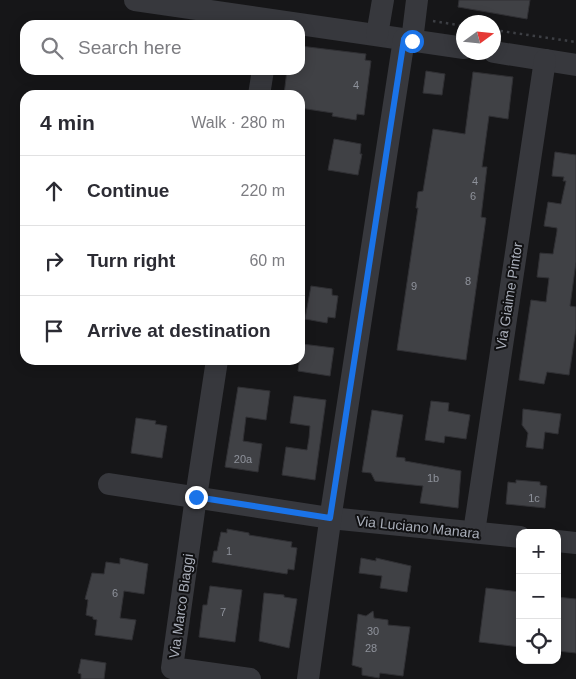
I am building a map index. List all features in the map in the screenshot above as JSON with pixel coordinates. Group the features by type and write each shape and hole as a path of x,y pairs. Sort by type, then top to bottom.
{"street":[{"path":"135,0 258,20"},
{"path":"377,35 383,0"},
{"path":"308,679 330,518 408,40 417,0"},
{"path":"305,26 456,47"},
{"path":"501,53 576,65"},
{"name":"Via Giaime Pintor","path":"474,532 545,60"},
{"path":"260,90 262,75"},
{"path":"196,497 217,365"},
{"name":"Via Luciano Manara","path":"109,484 330,518 516,537"},
{"name":"Via Marco Biaggi","path":"196,497 172,668 250,679"},
{"path":"561,541 576,543"}],"path":[{"path":"501,31 576,42"}],"building":[{"path":"459,0 530,0 527,19 458,7"},
{"path":"305,47 366,54 365,60 371,61 364,115 357,114 356,120 332,116 333,113 305,109 305,90 285,90 286,75 305,75"},
{"path":"426,71 445,74 442,95 423,93"},
{"path":"473,72 513,77 508,119 489,116 482,167 487,167 481,217 486,218 466,360 397,350 418,208 416,208 418,192 423,191 433,129 465,134"},
{"path":"334,139 361,144 360,154 362,154 358,175 328,170"},
{"path":"555,152 576,155 576,262 570,306 576,307 576,329 569,375 547,372 544,384 519,380 531,300 546,302 549,278 537,277 540,253 553,254 557,231 557,228 544,226 548,202 561,204 566,181 563,181 564,177 552,176"},
{"path":"311,286 332,289 332,295 338,296 335,318 328,317 327,323 305,319"},
{"path":"305,344 334,348 330,376 298,371 299,365 305,365"},
{"path":"238,387 270,391 266,420 246,417 243,441 262,444 258,472 225,467"},
{"path":"294,396 326,400 315,480 282,475 286,447 307,450 309,438 310,426 290,423"},
{"path":"431,401 449,403 448,411 470,415 466,439 445,436 444,443 425,440"},
{"path":"523,409 561,414 558,434 545,432 543,449 526,447 528,433 522,425"},
{"path":"372,410 403,415 396,457 405,458 405,461 461,471 458,508 420,503 423,486 375,481 371,473 362,472"},
{"path":"136,418 156,421 155,424 167,426 162,458 131,453"},
{"path":"516,480 540,482 540,485 547,486 545,508 506,504 508,482 516,483"},
{"path":"227,529 249,533 249,535 292,542 291,547 297,548 294,570 288,569 287,574 212,562 214,551 217,551 221,532 227,533"},
{"path":"120,558 148,564 144,594 124,591 120,618 136,620 132,640 95,635 97,620 86,615 88,600 85,599 92,573 104,574 106,562 120,564"},
{"path":"361,558 376,561 376,558 411,566 407,592 380,588 382,576 359,573"},
{"path":"210,586 242,590 235,642 199,637 203,605 207,605"},
{"path":"486,588 516,592 516,647 479,642"},
{"path":"264,593 284,595 284,597 297,599 289,648 259,641"},
{"path":"561,597 576,599 576,653 561,651"},
{"path":"373,611 374,618 388,620 388,625 410,627 403,676 380,673 379,678 362,675 362,668 352,665 358,614 366,616"},
{"path":"81,659 106,663 104,679 81,679 81,674 78,673"}],"route":[{"path":"196,497 330,518 404,39 412,41"}]}
